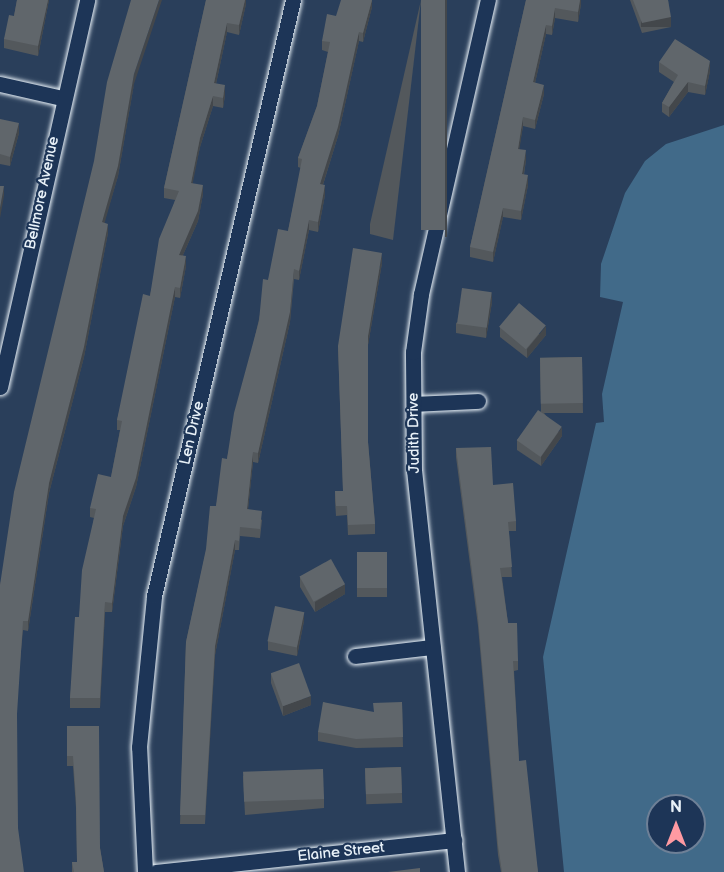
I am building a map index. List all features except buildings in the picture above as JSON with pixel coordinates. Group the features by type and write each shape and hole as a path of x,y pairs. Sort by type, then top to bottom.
{"street":[{"name":"Bellmore Avenue","path":"0,387 62,98 87,0"},
{"name":"Len Drive","path":"146,872 139,747 154,596 293,0"},
{"name":"Judith Drive","path":"457,872 414,471 413,352 421,294 488,0"},
{"path":"0,84 62,98"},
{"path":"414,404 478,401"},
{"path":"355,656 432,647"},
{"name":"Elaine Street","path":"156,872 454,840"}],"water":[{"path":"724,125 724,872 564,872 543,657 596,423 604,422 602,394 623,302 600,297 601,264 625,193 645,161 666,144"}]}
